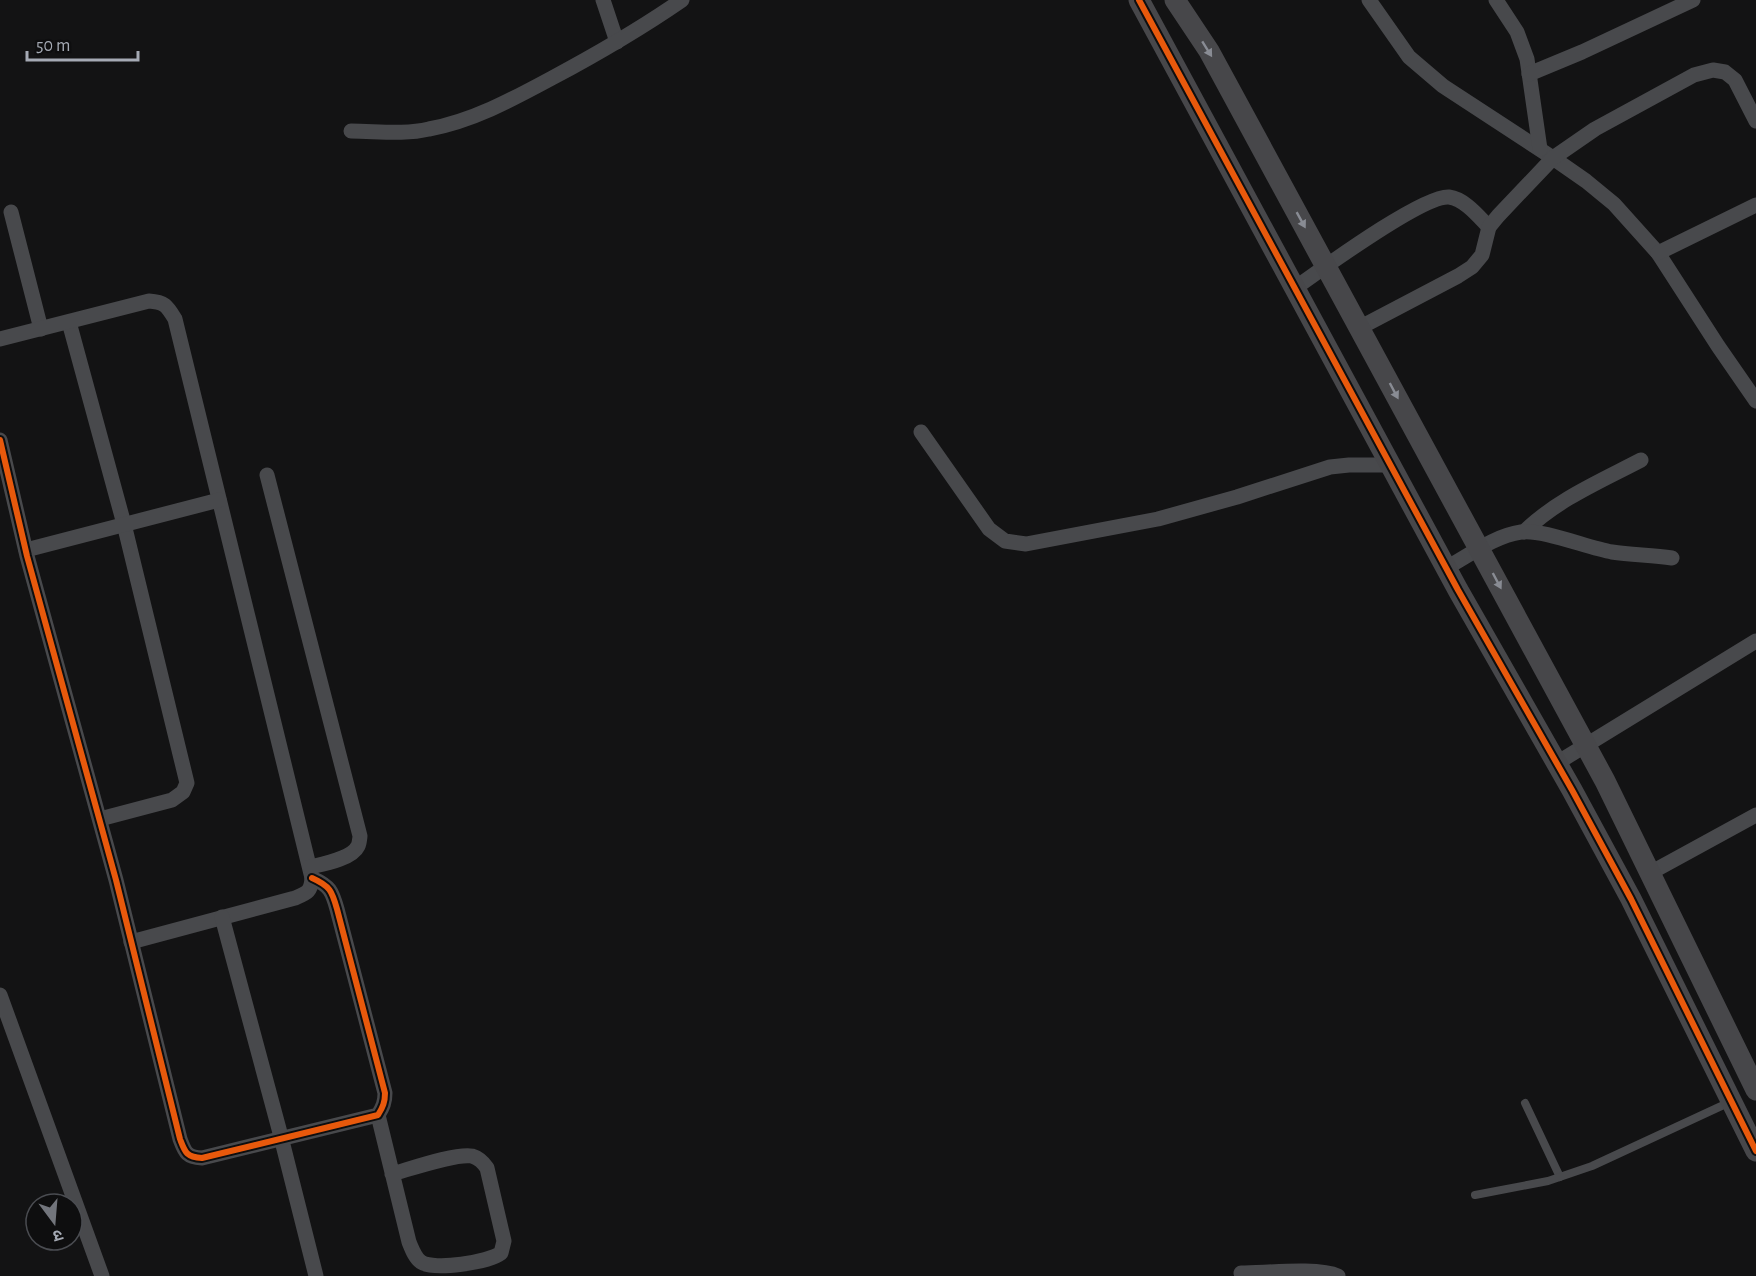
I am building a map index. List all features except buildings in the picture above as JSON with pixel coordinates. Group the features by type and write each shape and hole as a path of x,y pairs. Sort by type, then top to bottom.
{"street":[{"path":"603,0 617,42"},
{"path":"351,131 428,130 497,107 617,42 682,0"},
{"path":"1139,0 1446,568 1631,899 1756,1151"},
{"path":"1175,0 1209,51 1586,746 1756,1090"},
{"path":"1369,0 1409,57 1443,86 1540,149 1614,204 1658,253 1756,401"},
{"path":"1496,0 1516,32 1527,59 1540,149"},
{"path":"1529,74 1582,52 1674,4 1693,0"},
{"path":"1359,328 1472,267 1482,255 1489,227 1553,158 1595,129 1694,75 1713,70 1725,72 1735,80 1756,121"},
{"path":"1295,288 1414,209 1437,199 1450,197 1467,206 1489,227"},
{"path":"1658,253 1756,205"},
{"path":"11,212 41,329"},
{"path":"0,339 149,301 160,301 175,319 311,873 311,887 306,893 295,898 132,942"},
{"path":"69,322 124,525 187,783 183,792 172,800 100,819"},
{"path":"921,432 989,529 1005,541 1026,544 1158,519 1330,467 1391,465"},
{"path":"0,440 26,550 100,819 180,1138 186,1152 192,1157 202,1158 378,1115"},
{"path":"1524,532 1553,507 1641,460"},
{"path":"267,475 360,836 359,846 352,854 311,873"},
{"path":"26,550 219,500"},
{"path":"1446,568 1497,540 1524,532 1613,552 1672,558"},
{"path":"1557,763 1756,641"},
{"path":"1650,873 1756,815"},
{"path":"311,873 326,884 332,892 338,909 385,1093 385,1103 378,1115 392,1173 414,1254 422,1263 436,1266 486,1260 501,1253 504,1241 487,1168 482,1160 471,1156 453,1158 392,1173"},
{"path":"222,917 316,1276"},
{"path":"0,995 102,1276"},
{"path":"1241,1273 1330,1273 1338,1276"}],"lane":[{"path":"1475,1195 1548,1181 1592,1166 1732,1102"},
{"path":"1526,1103 1560,1177"}],"cycle path":[{"path":"1139,0 1458,590 1631,899 1756,1151"},
{"path":"0,440 27,556 116,880 180,1139 189,1155 202,1158 378,1115 382,1107 385,1093 332,893 312,878"}]}
